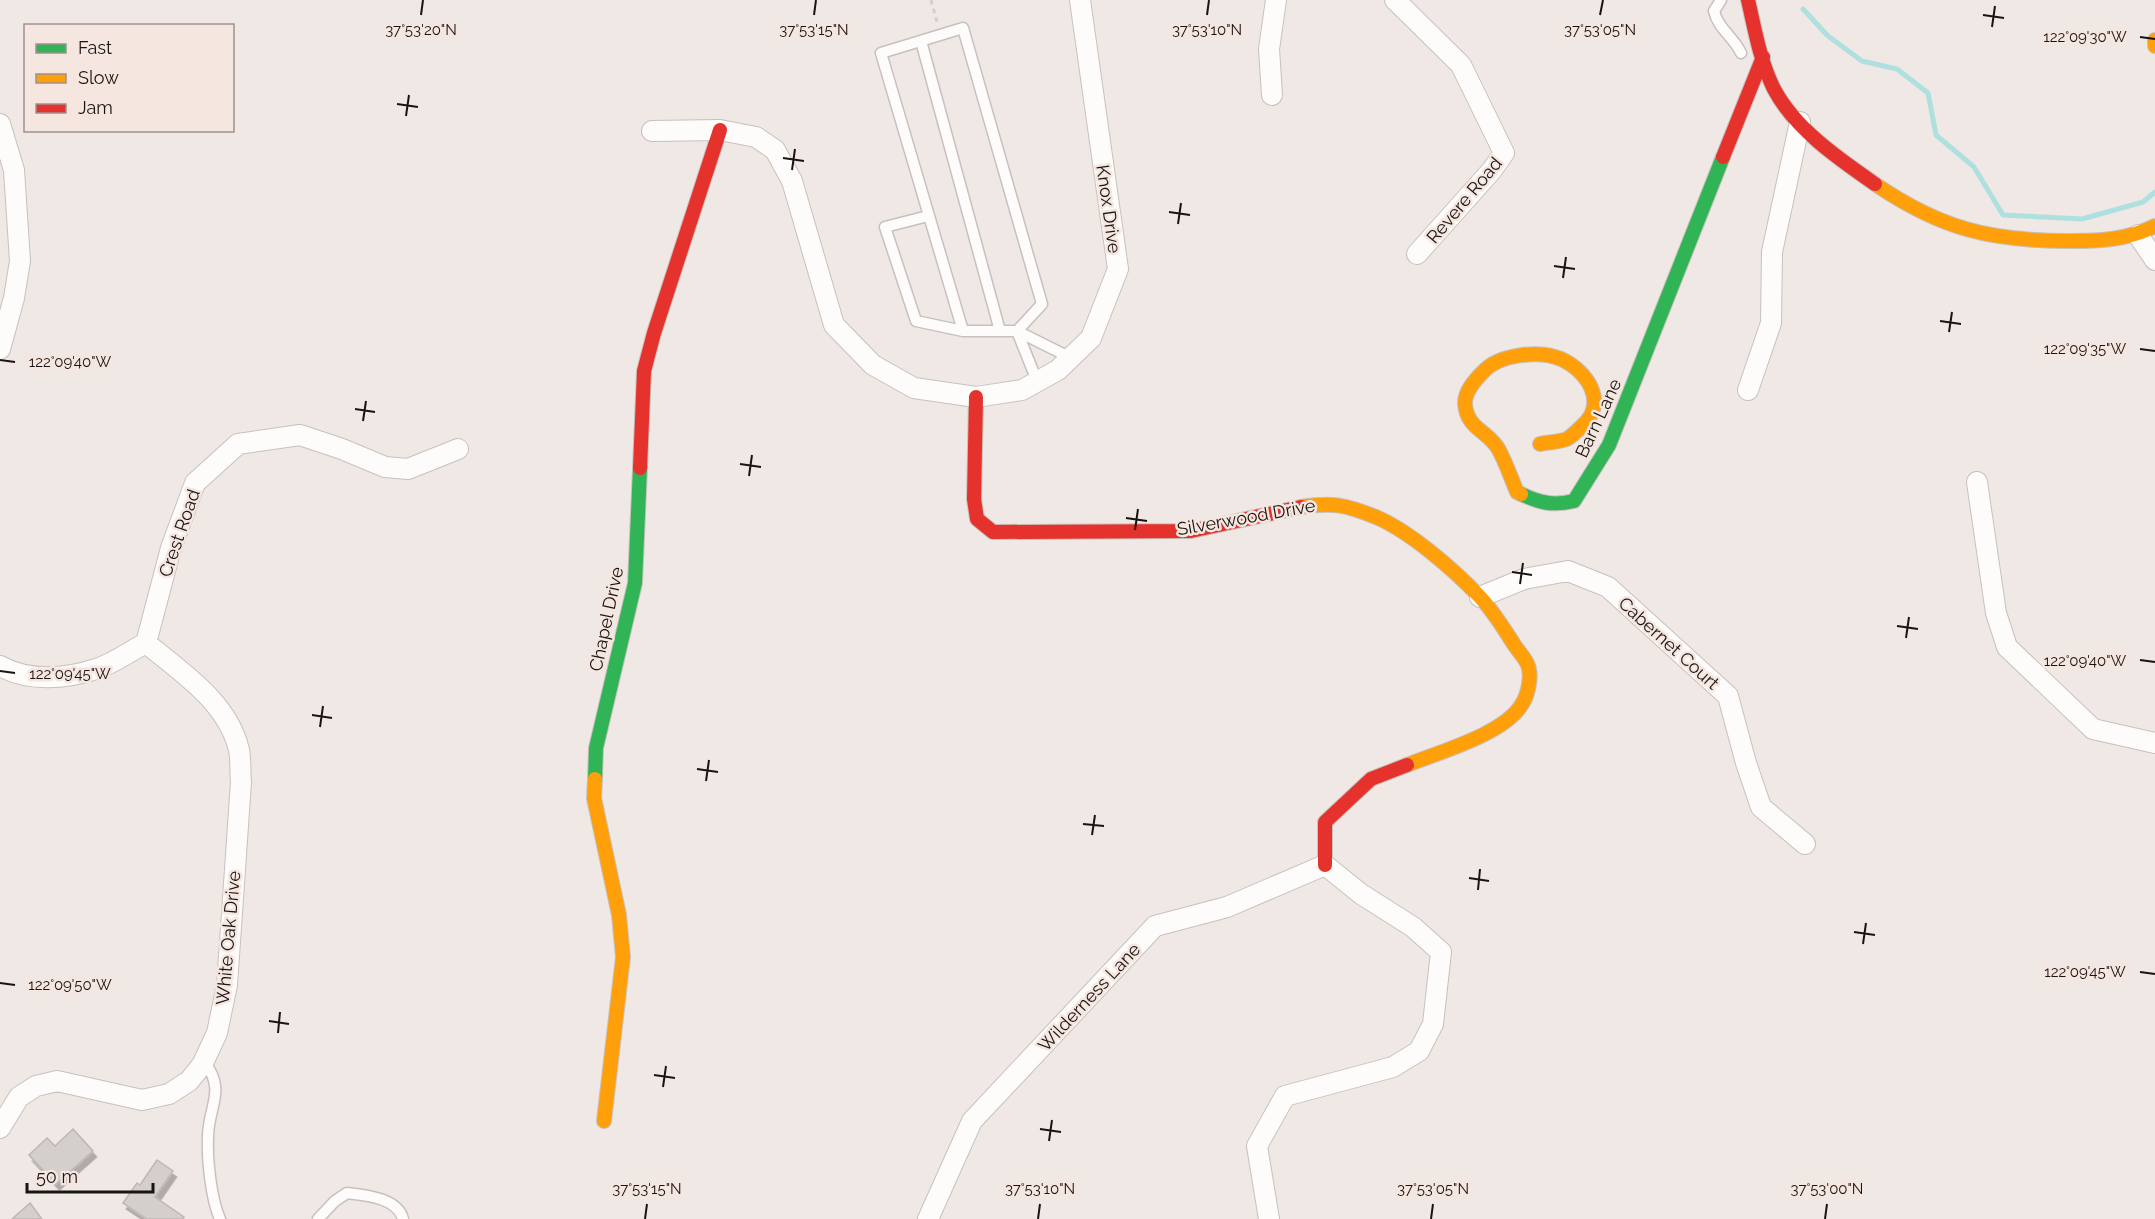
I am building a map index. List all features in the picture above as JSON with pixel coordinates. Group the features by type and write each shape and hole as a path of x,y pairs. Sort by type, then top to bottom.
{"street":[{"name":"Knox Drive","path":"720,130 756,137 775,150 792,181 834,325 873,365 914,388 976,397 1022,390 1059,370 1092,338 1118,269 1080,0"},
{"path":"1272,95 1269,49 1276,0"},
{"name":"Revere Road","path":"1395,0 1461,65 1504,153 1492,170 1417,254"},
{"path":"1748,0 1763,57 1773,87 1781,101 1800,122 1858,171 1922,213 1985,235 2026,241 2111,240 2147,231 2155,260"},
{"path":"2155,40 2155,46"},
{"name":"Barn Lane","path":"1540,444 1567,439 1590,420 1595,406 1592,386 1579,372 1560,359 1525,354 1500,360 1487,367 1472,382 1465,401 1468,419 1498,447 1517,492 1536,501 1558,505 1574,501 1609,445 1763,57"},
{"path":"1748,390 1771,323 1773,252 1800,122"},
{"path":"0,124 14,170 20,261 14,298 0,349"},
{"path":"652,131 720,130"},
{"name":"Chapel Drive","path":"604,1121 622,957 620,915 594,798 596,748 635,583 644,371 654,333 720,130"},
{"name":"Silverwood Drive","path":"976,397 974,499 977,519 993,532 1191,531 1292,508 1327,503 1348,507 1377,518 1418,541 1480,597 1494,614 1529,669 1527,694 1522,705 1512,717 1496,729 1371,779 1325,822 1325,865"},
{"name":"Crest Road","path":"146,643 171,548 195,483 238,444 300,435 385,467 408,470 458,449"},
{"path":"1977,482 1996,613 2007,647 2093,729 2155,743"},
{"name":"Cabernet Court","path":"1480,597 1524,579 1568,571 1608,587 1728,696 1746,764 1761,807 1805,844"},
{"path":"0,666 26,676 59,678 97,669 146,643"},
{"name":"White Oak Drive","path":"0,1128 19,1097 36,1086 57,1082 142,1101 169,1094 189,1081 204,1062 217,1033 227,985 241,782 239,750 229,723 201,689 146,643"},
{"path":"1269,1219 1257,1146 1285,1096 1393,1067 1419,1052 1433,1024 1441,952 1413,927 1361,894 1325,865"},
{"name":"Wilderness Lane","path":"928,1219 972,1121 1155,926 1227,907 1325,865"}],"lane":[{"path":"1721,0 1714,11 1716,19 1741,53"},
{"path":"963,331 881,53 963,28 1042,304 1017,331"},
{"path":"921,41 1000,331"},
{"path":"928,216 885,227 916,321 963,331 1017,331 1071,358"},
{"path":"1017,331 1037,381"},
{"path":"204,1062 212,1072 216,1084 216,1101 207,1136 213,1198 220,1219"},
{"path":"318,1219 335,1201 347,1193 393,1204 401,1212 403,1219"}],"path":[{"path":"931,0 940,35"}],"building":[{"path":"73,1129 93,1151 56,1184 29,1155 47,1138 55,1146"},
{"path":"157,1160 173,1171 155,1197 184,1217 183,1219 147,1219 123,1203 137,1183 140,1185"},
{"path":"30,1203 42,1219 12,1219"}],"waterway":[{"path":"1803,9 1828,36 1862,61 1897,69 1928,93 1936,135 1974,167 2003,215 2082,219 2143,202 2155,192"}],"traffic: fast":[{"path":"1521,494 1547,503 1574,501 1609,445 1723,157"},
{"path":"595,779 596,748 635,583 640,468"}],"traffic: slow":[{"path":"2155,40 2155,46"},
{"path":"1875,184 1922,212 1945,222 1991,235 2041,240 2092,241 2124,237 2155,226"},
{"path":"1521,494 1517,492 1495,444 1469,419 1466,412 1465,399 1469,390 1490,366 1520,355 1552,356 1571,364 1587,380 1594,399 1589,418 1567,439 1540,444"},
{"path":"1301,507 1331,505 1356,510 1376,517 1403,532 1445,564 1480,597 1499,621 1528,666 1530,677 1527,692 1522,704 1513,715 1487,733 1407,765"},
{"path":"595,779 594,798 619,915 623,957 604,1121"}],"traffic: jam":[{"path":"1748,0 1765,68 1783,104 1819,142 1875,184"},
{"path":"1723,157 1763,57"},
{"path":"640,468 644,371 654,333 720,130"},
{"path":"976,397 974,499 977,519 993,532 1191,531 1301,507"},
{"path":"1325,865 1325,822 1371,779 1407,765"}]}
